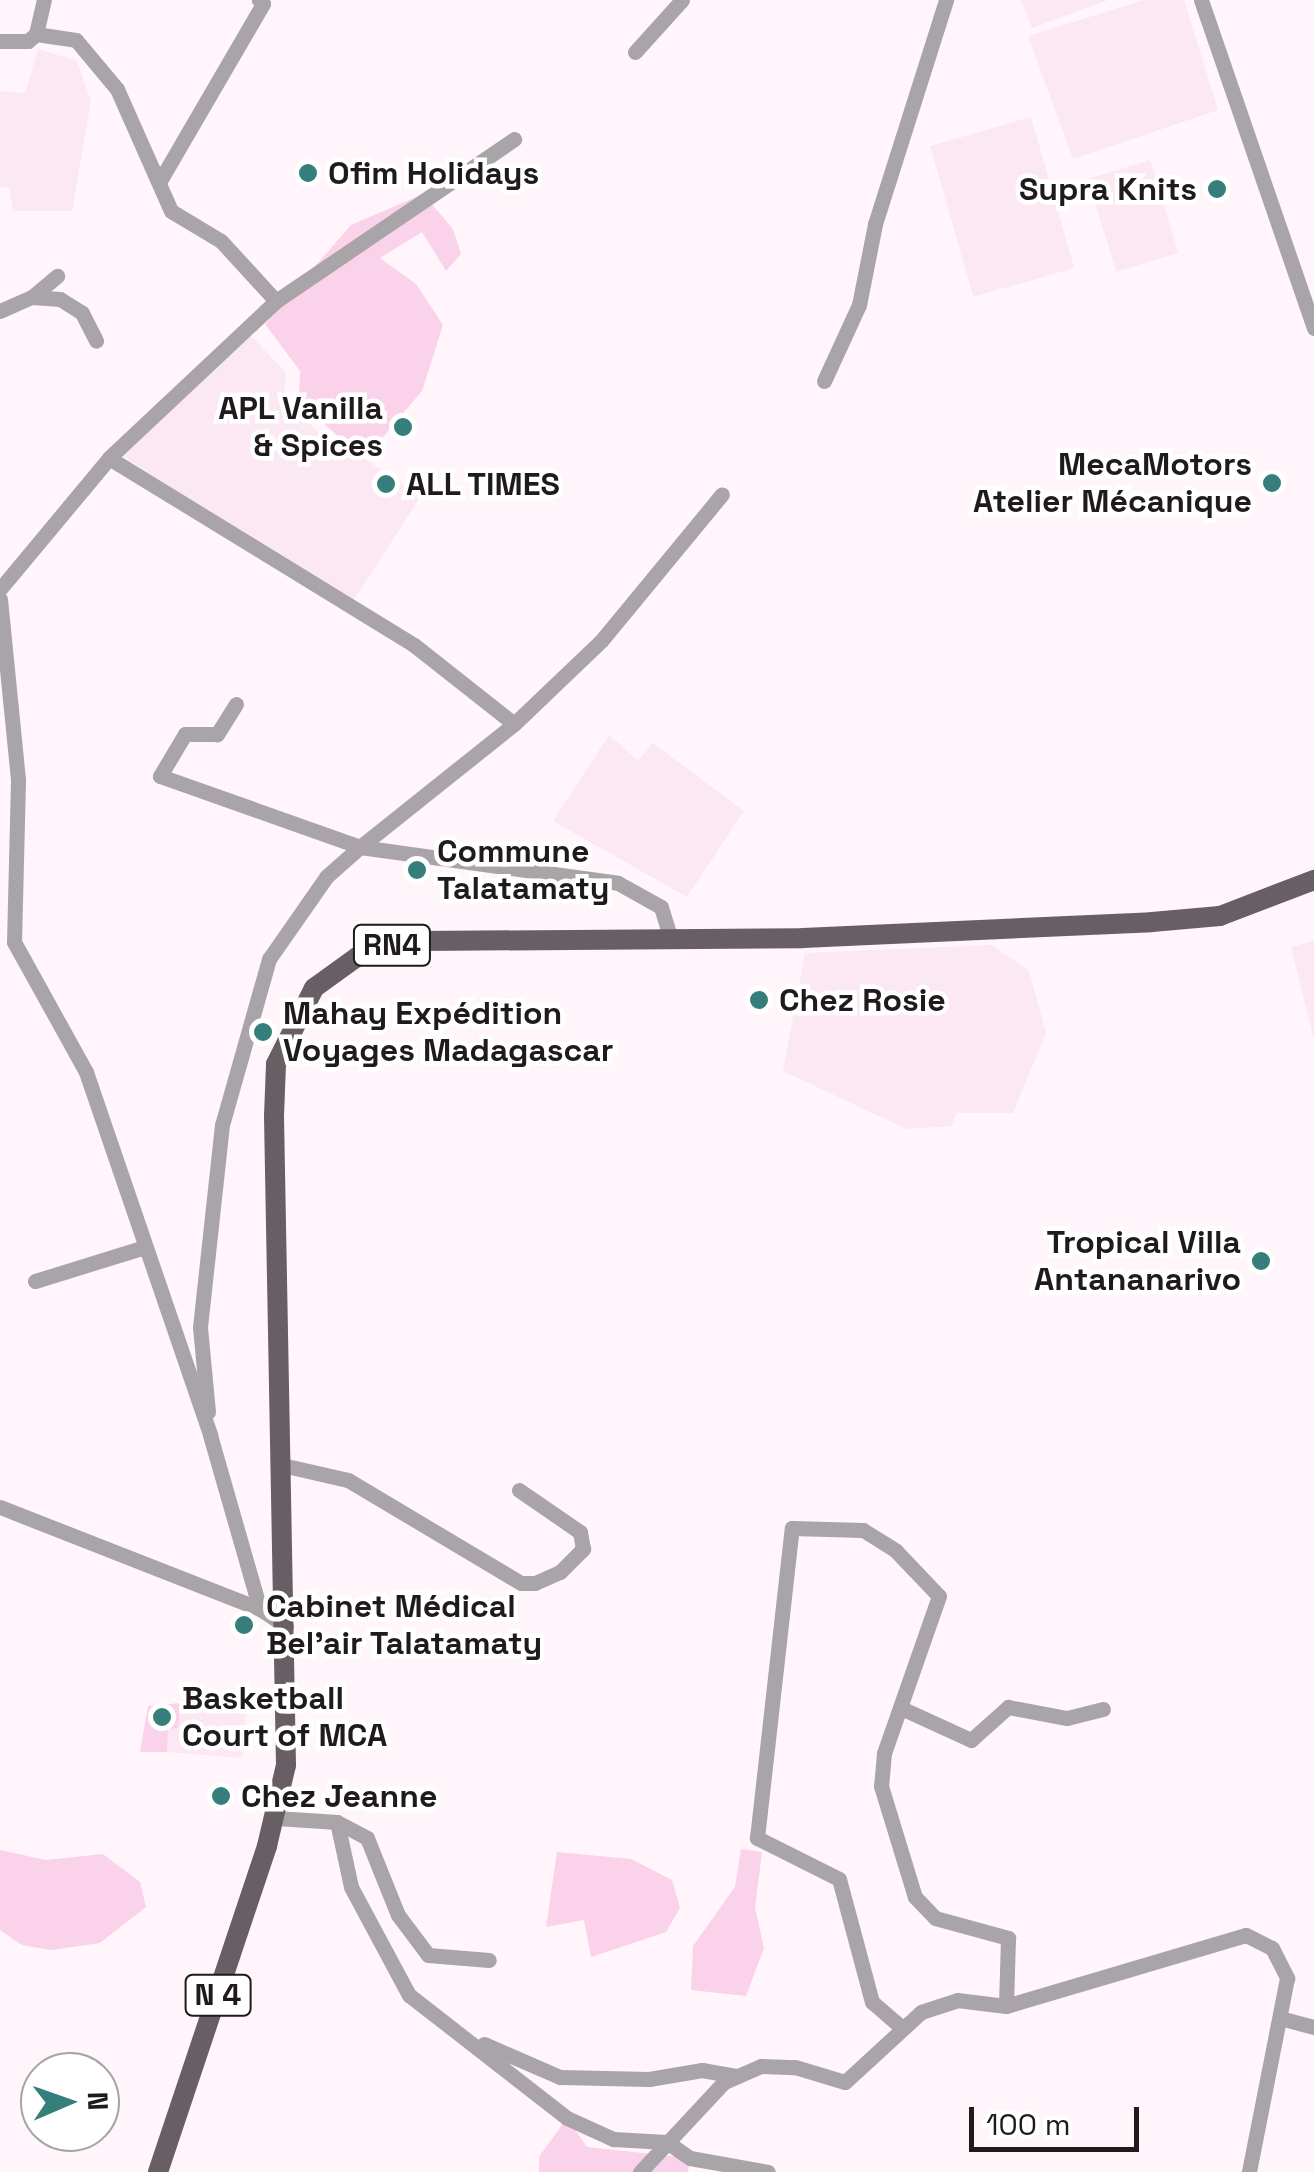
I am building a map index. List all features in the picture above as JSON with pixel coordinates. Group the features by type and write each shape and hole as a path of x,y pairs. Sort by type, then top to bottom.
{"main road":[{"name":"RN4","path":"276,1818 286,1765 286,1626 276,1064 314,988 340,965 394,945 670,936 802,938 1203,918 1262,904 1314,880"},
{"name":"N 4","path":"158,2172 276,1818"}],"street":[{"path":"0,41 28,42 36,34 44,0"},
{"path":"161,179 263,4 259,0"},
{"path":"635,52 682,0"},
{"path":"824,380 859,305 875,224 946,0"},
{"path":"1201,0 1314,328"},
{"path":"36,34 76,40 117,88 161,179 171,211 221,241 276,301"},
{"path":"0,589 108,458 276,301 514,139"},
{"path":"0,311 32,296 57,276"},
{"path":"32,296 60,299 82,313 96,341"},
{"path":"108,458 414,645 514,724"},
{"path":"210,1435 200,1327 222,1125 269,958 327,876 514,724 600,641 722,494"},
{"path":"0,599 18,780 14,942 86,1072 210,1435 260,1609"},
{"path":"236,704 217,734 185,734 160,776 360,847 618,883 660,906 670,936"},
{"path":"36,1282 144,1247"},
{"path":"282,1466 348,1480 521,1582 535,1583 560,1572 583,1549 580,1532 519,1490"},
{"path":"0,1508 260,1609 286,1626"},
{"path":"901,2028 872,2002 839,1879 757,1838 792,1528 862,1530 896,1552 939,1596 884,1753 881,1786 916,1898 935,1918 1008,1938 1006,2006"},
{"path":"901,1708 971,1740 1008,1706 1067,1718 1103,1709"},
{"path":"276,1818 337,1822 367,1838 398,1916 428,1954 489,1960"},
{"path":"337,1822 351,1887 409,1995 475,2042 567,2118 614,2140 668,2142 690,2158 768,2172"},
{"path":"640,2172 696,2108 737,2076 761,2066 795,2066 845,2082 901,2028 957,2000 1006,2006 1246,1935 1260,1938 1279,1958 1287,1978 1249,2172"},
{"path":"1280,2018 1314,2027"},
{"path":"475,2042 560,2076 649,2079 702,2070 737,2076"}],"shaded area":[{"path":"1021,0 1108,0 1032,28"},
{"path":"1144,0 1184,0 1218,110 1073,159 1028,36"},
{"path":"38,49 77,61 91,101 72,211 13,211 9,188 0,187 0,91 25,93"},
{"path":"1031,117 1074,268 973,297 930,146"},
{"path":"1150,160 1178,253 1116,272 1088,179"},
{"path":"423,194 453,229 461,254 446,271 422,232 380,258 416,284 443,325 422,391 382,438 342,440 299,401 300,371 265,324 351,225"},
{"path":"248,332 286,373 284,396 333,448 350,449 421,496 350,606 120,454"},
{"path":"609,735 638,760 653,743 744,811 687,897 553,821"},
{"path":"1314,941 1314,1040 1291,947"},
{"path":"992,945 1029,971 1046,1033 1013,1113 956,1113 952,1126 906,1129 783,1071 805,953"},
{"path":"181,1703 246,1712 242,1758 167,1752 168,1728 178,1728"},
{"name":"Basketball Court of MCA","path":"181,1703 178,1728 168,1729 167,1752 140,1752 148,1706"},
{"path":"741,1849 762,1852 755,1908 764,1948 746,1996 691,1990 693,1946 735,1887"},
{"path":"0,1850 46,1860 103,1854 140,1882 146,1907 100,1943 51,1950 22,1945 0,1930"},
{"path":"557,1852 631,1859 672,1880 680,1908 666,1932 591,1957 584,1920 546,1927"},
{"path":"567,2118 587,2147 690,2158 688,2172 539,2172 539,2157"}],"place":[{"name":"Ofim Holidays","path":"308,173"},
{"name":"Supra Knits","path":"1217,189"},
{"name":"APL Vanilla & Spices","path":"403,427"},
{"name":"MecaMotors Atelier Mécanique","path":"1272,483"},
{"name":"ALL TIMES","path":"386,484"},
{"name":"Commune Talatamaty","path":"417,870"},
{"name":"Chez Rosie","path":"759,1000"},
{"name":"Mahay Expédition Voyages Madagascar","path":"263,1032"},
{"name":"Tropical Villa Antananarivo","path":"1261,1261"},
{"name":"Cabinet Médical Bel'air Talatamaty","path":"244,1625"},
{"name":"Basketball Court of MCA","path":"162,1717"},
{"name":"Chez Jeanne","path":"221,1796"}]}
